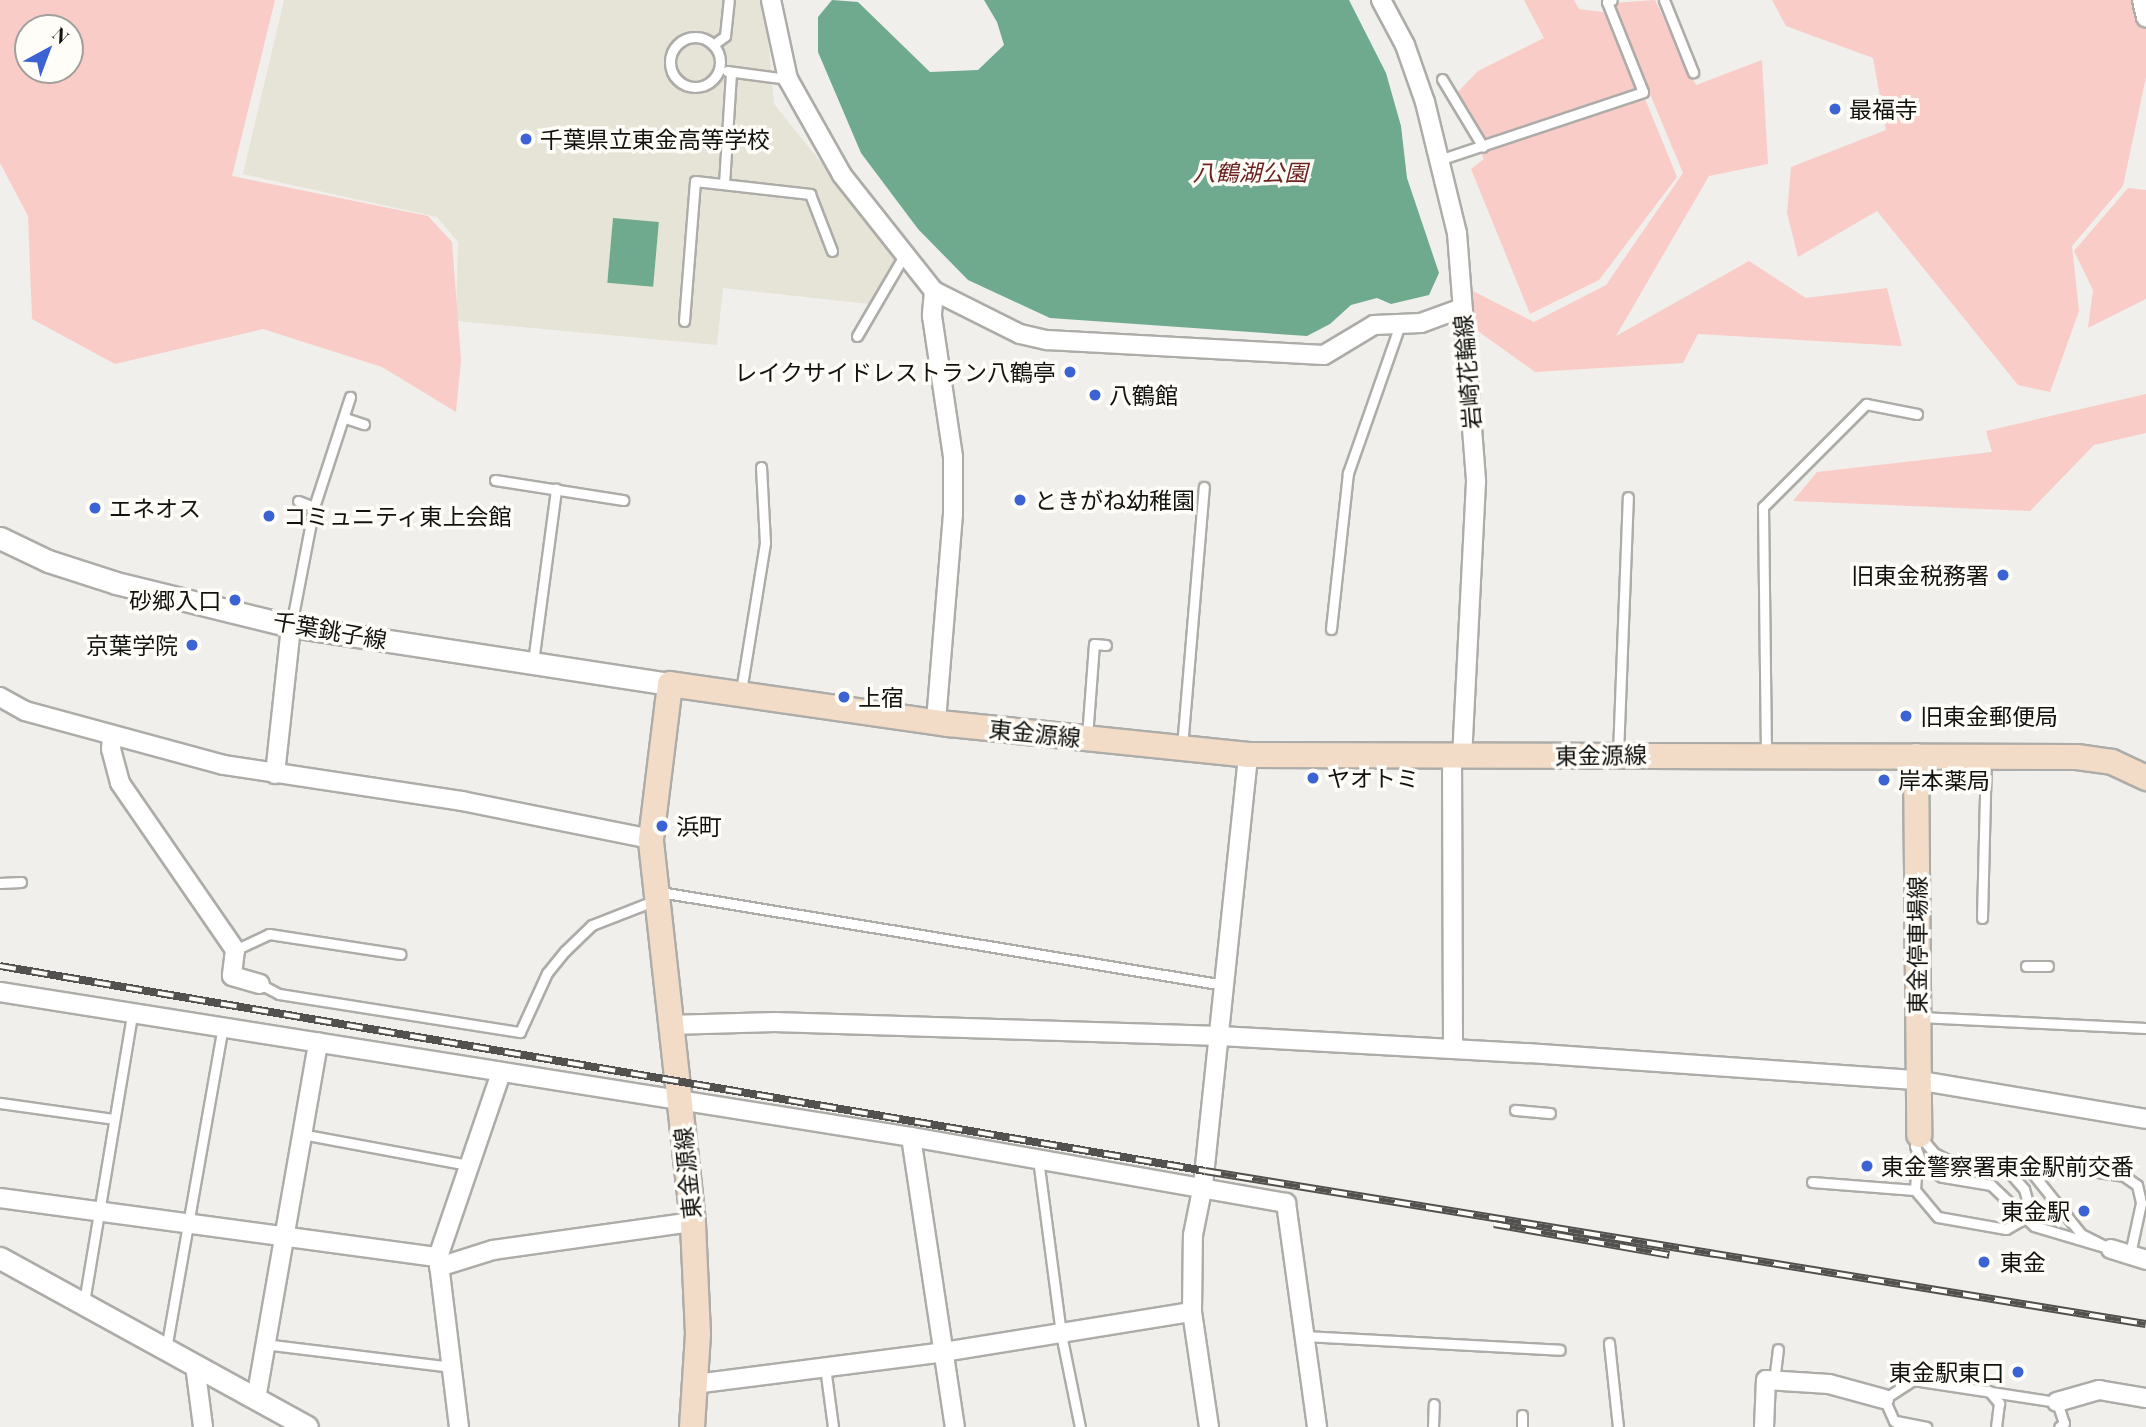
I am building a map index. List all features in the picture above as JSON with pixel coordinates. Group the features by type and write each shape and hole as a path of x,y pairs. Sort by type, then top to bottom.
{"main road":[{"name":"東金源線","path":"692,1427 695,1384 693,1222 669,1025 651,839 670,684 936,722 1248,755 1766,753 2093,758 2146,778"},
{"name":"東金停車場線","path":"1916,756 1916,1080 1919,1135"}],"street":[{"path":"771,0 788,79 842,175 934,291 1020,334 1047,340 1324,355 1374,325 1399,327 1462,308"},
{"name":"岩崎花輪線","path":"1381,0 1418,79 1457,233 1476,482 1457,756 1453,1049"},
{"path":"2142,0 2146,19"},
{"path":"934,291 932,316 953,457 953,514 936,722"},
{"name":"千葉銚子線","path":"0,538 48,561 116,583 291,626 670,684"},
{"path":"275,774 291,626"},
{"path":"0,699 24,711 112,736 275,774 462,801 651,839"},
{"path":"112,736 111,749 120,783 235,950 232,976 260,984"},
{"path":"1209,1427 1192,1312 1193,1235 1203,1185 1248,755"},
{"path":"0,992 911,1137 1203,1185 1286,1203 1317,1427"},
{"path":"669,1025 775,1022 1220,1035 1453,1049 1916,1080 2146,1119"},
{"path":"256,1399 282,1236 318,1042"},
{"path":"459,1427 438,1262 501,1073"},
{"path":"911,1137 956,1427"},
{"path":"0,1198 189,1222 438,1262 493,1250 693,1222"},
{"path":"2111,1249 2138,1257"},
{"path":"0,1258 307,1427"},
{"path":"695,1384 944,1352 1192,1312"},
{"path":"195,1365 203,1427"},
{"path":"1764,1427 1766,1380 1829,1384 1884,1399"},
{"path":"2057,1402 2099,1390 2146,1398"}],"lane":[{"path":"713,45 725,36 729,0"},
{"path":"1437,160 1643,92 1607,2 1612,0"},
{"path":"1664,0 1693,72"},
{"path":"698,37 713,45 719,70 708,83 692,87 671,72 671,55 681,41 698,37"},
{"path":"719,70 788,79"},
{"path":"724,184 731,72"},
{"path":"1442,79 1483,147"},
{"path":"684,321 695,181 810,194 832,251"},
{"path":"857,337 905,254"},
{"path":"1331,629 1348,473 1399,327"},
{"path":"291,626 314,507 350,397"},
{"path":"1766,753 1763,507 1866,404 1917,414"},
{"path":"345,418 364,424"},
{"path":"740,695 765,543 761,467"},
{"path":"495,480 623,500"},
{"path":"1182,748 1204,487"},
{"path":"533,663 556,489"},
{"path":"1618,755 1628,497"},
{"path":"298,501 314,507"},
{"path":"1086,738 1094,644 1106,645"},
{"path":"1982,918 1986,757"},
{"path":"0,883 21,882"},
{"path":"260,984 279,994 520,1032 547,973 565,951 592,925 657,896 1224,985"},
{"path":"235,950 269,934 400,954"},
{"path":"2026,966 2049,966"},
{"path":"84,1304 132,1014"},
{"path":"1917,1017 2146,1028"},
{"path":"166,1349 223,1027"},
{"path":"0,1103 114,1119"},
{"path":"1515,1110 1550,1113"},
{"path":"301,1134 469,1165"},
{"path":"1919,1135 1934,1153 1950,1161 2029,1169 2105,1171 2124,1175 2137,1185 2141,1203 2138,1257"},
{"path":"1919,1135 1915,1146 1923,1165 1942,1177 1991,1185 2023,1219 2092,1247 2111,1249"},
{"path":"1038,1158 1060,1334 1080,1427"},
{"path":"1923,1165 1916,1175 1915,1190 1938,1217 2006,1229 2023,1219 2028,1203 2024,1189 2003,1165"},
{"path":"2029,1169 2081,1234 2111,1249"},
{"path":"1812,1182 1915,1190"},
{"path":"1304,1336 1560,1350"},
{"path":"1609,1343 1618,1427"},
{"path":"264,1344 452,1367"},
{"path":"1774,1381 1778,1349"},
{"path":"825,1367 832,1427"},
{"path":"1902,1427 1894,1421 1884,1399 1913,1380 2057,1402 2064,1423 2059,1427"},
{"path":"1989,1391 1999,1403 1996,1427"},
{"path":"1433,1427 1434,1404"},
{"path":"1522,1415 1522,1427"},
{"path":"1894,1421 1926,1427"}],"shaded area":[{"path":"0,0 275,0 232,176 428,216 452,242 461,360 456,412 382,367 263,329 115,364 32,319 28,216 0,163"},
{"name":"千葉県立東金高等学校","path":"284,0 765,0 774,104 896,256 869,304 723,288 717,345 456,321 458,242 437,217 243,174"},
{"name":"八鶴湖公園","path":"832,0 858,2 930,72 978,70 1004,45 997,22 984,0 1349,0 1386,73 1401,126 1407,178 1439,273 1429,295 1391,304 1377,298 1351,305 1330,324 1307,336 1050,318 968,280 918,229 861,153 818,52 818,17"},
{"path":"1524,0 1574,0 1579,9 1610,13 1677,177 1599,280 1530,314 1471,169 1484,159 1454,96 1478,71 1544,38"},
{"path":"1655,0 1696,85 1762,60 1768,164 1709,176 1616,336 1749,261 1806,298 1887,288 1902,346 1698,334 1683,363 1535,372 1475,329 1473,291 1534,322 1606,285 1683,173 1612,3"},
{"path":"1772,0 2146,0 2146,77 2123,186 2072,246 2079,311 2050,392 2018,385 1877,211 1798,257 1787,213 1791,167 1886,130 1873,58 1786,26"},
{"path":"2128,188 2146,190 2146,299 2088,328 2093,290 2074,251"},
{"path":"613,218 659,222 653,287 607,283"},
{"path":"2146,394 2146,433 2094,445 2030,511 1793,501 1817,472 1992,452 1986,431"}],"railway":[{"path":"0,966 1205,1171 2146,1324"},
{"path":"1494,1224 1669,1255"}],"place":[{"name":"最福寺","path":"1835,109"},
{"name":"千葉県立東金高等学校","path":"526,139"},
{"name":"レイクサイドレストラン八鶴亭","path":"1070,372"},
{"name":"八鶴館","path":"1095,395"},
{"name":"ときがね幼稚園","path":"1020,500"},
{"name":"エネオス","path":"95,508"},
{"name":"コミュニティ東上会館","path":"269,516"},
{"name":"旧東金税務署","path":"2003,575"},
{"name":"砂郷入口","path":"235,600"},
{"name":"京葉学院","path":"192,645"},
{"name":"上宿","path":"844,697"},
{"name":"旧東金郵便局","path":"1906,716"},
{"name":"ヤオトミ","path":"1313,778"},
{"name":"岸本薬局","path":"1884,780"},
{"name":"浜町","path":"662,826"},
{"name":"東金警察署東金駅前交番","path":"1867,1166"},
{"name":"東金駅","path":"2084,1211"},
{"name":"東金","path":"1984,1262"},
{"name":"東金駅東口","path":"2018,1372"}]}
